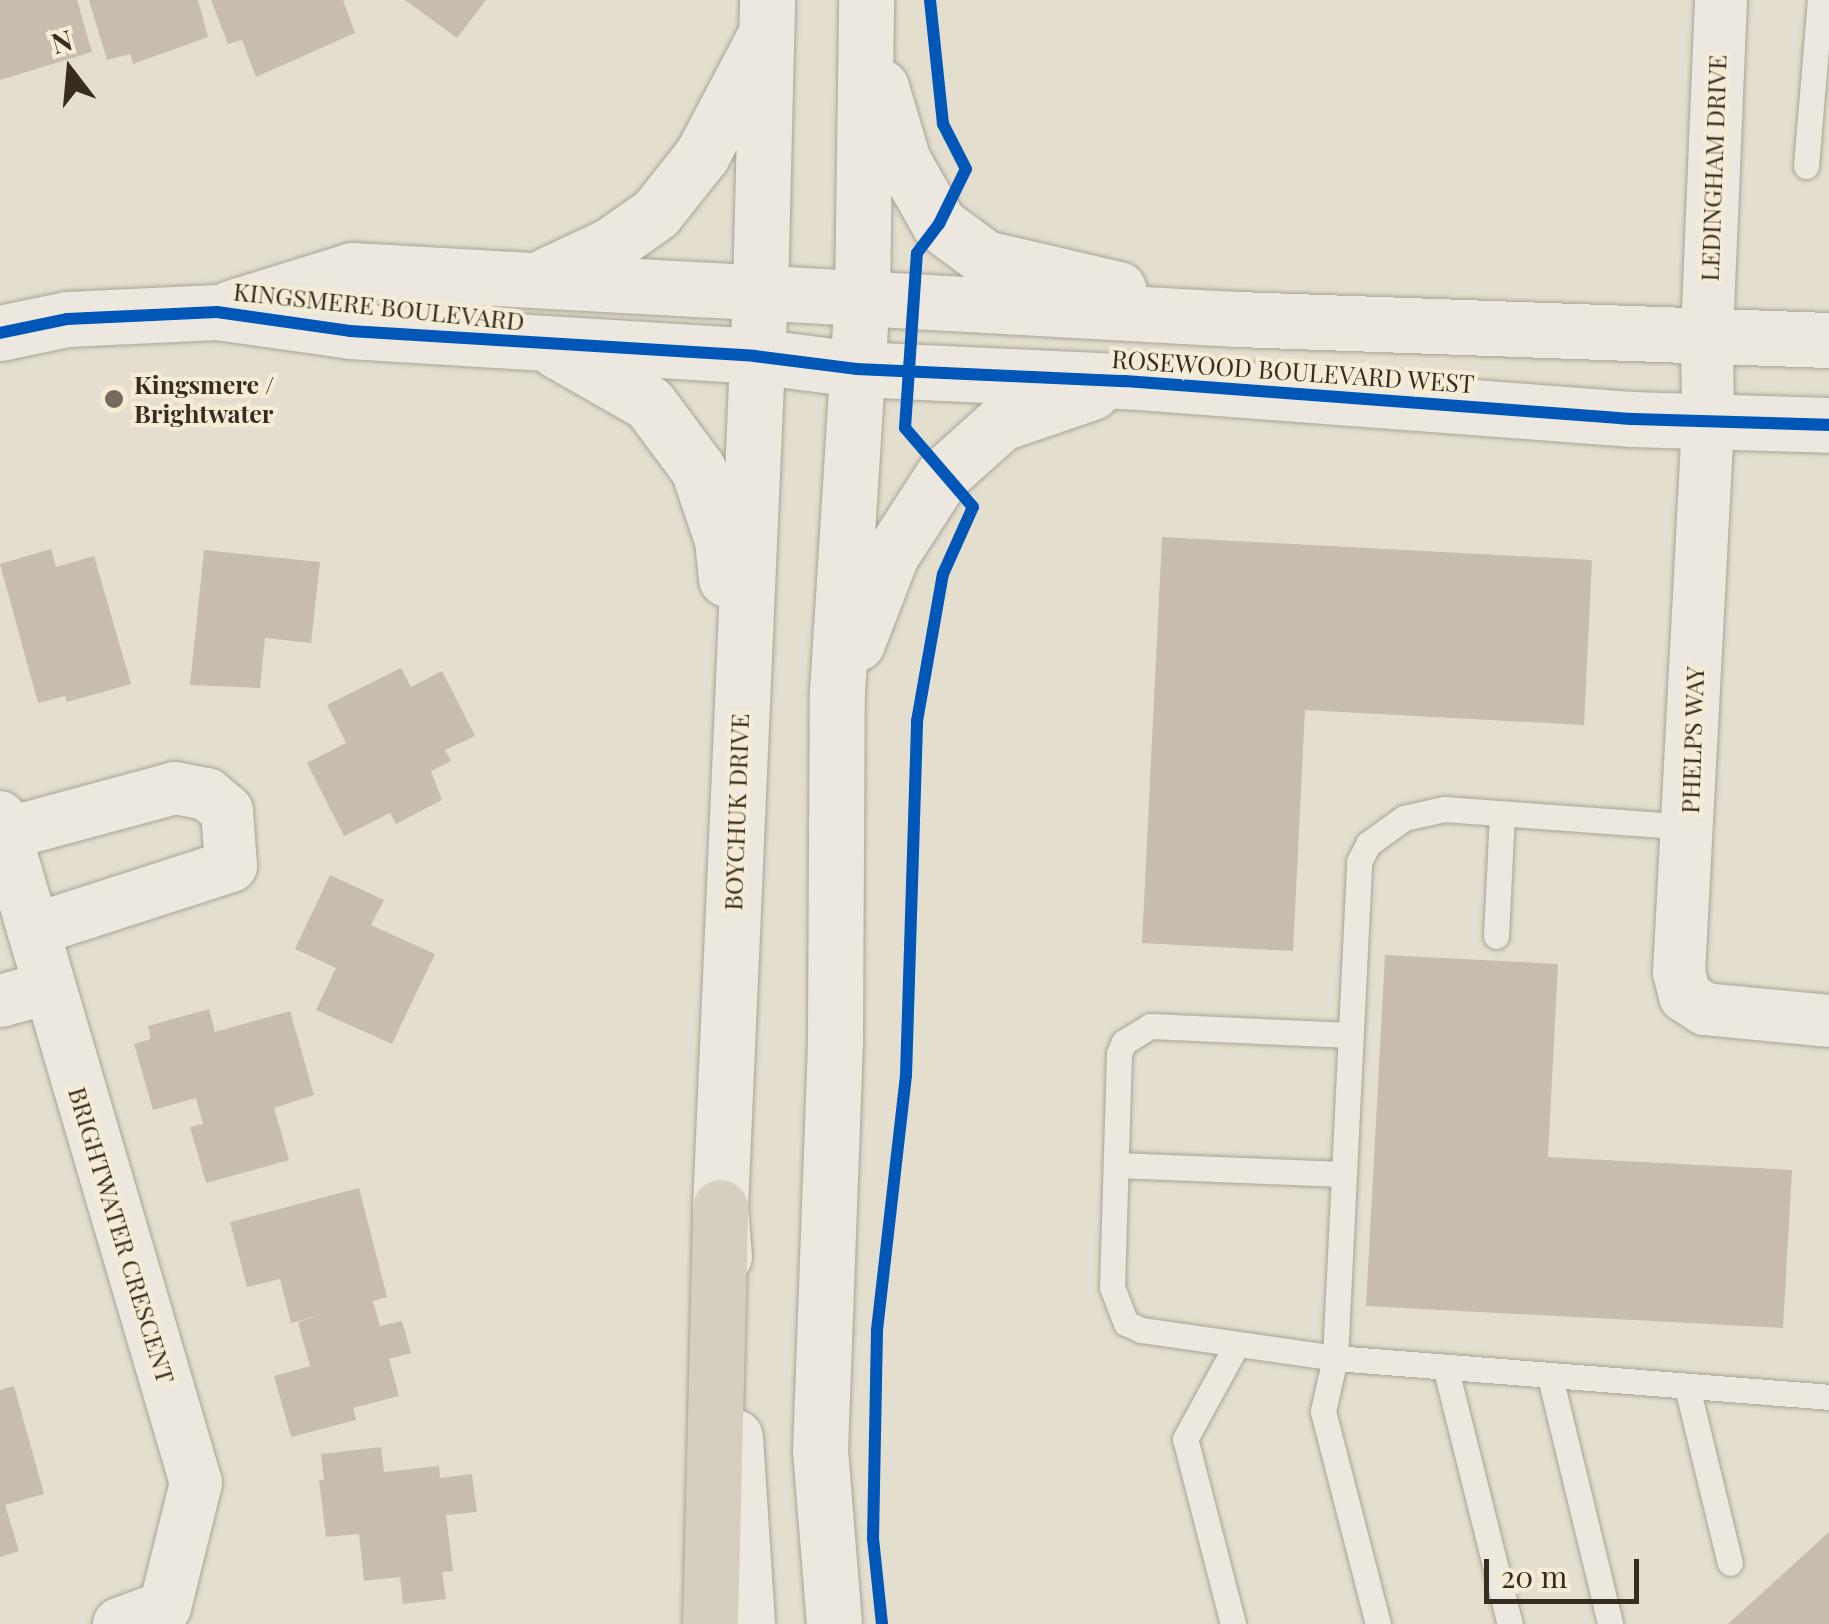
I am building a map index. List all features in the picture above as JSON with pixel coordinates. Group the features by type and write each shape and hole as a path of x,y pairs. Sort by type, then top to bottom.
{"highway":[{"path":"710,1624 720,1207"}],"main road":[{"path":"541,278 611,246 656,213 702,155 767,17"},
{"name":"BOYCHUK DRIVE","path":"747,1624 720,1207 754,356 760,292 767,17"},
{"path":"834,1624 820,1452 835,1035 837,692 862,299 866,19"},
{"path":"866,19 903,161 940,224 984,258 1238,320"},
{"name":"KINGSMERE BOULEVARD","path":"217,312 352,270 862,299"},
{"name":"ROSEWOOD BOULEVARD WEST","path":"862,299 1238,320 1829,340"},
{"name":"KINGSMERE BOULEVARD","path":"0,333 67,319 217,312 350,331 754,356"},
{"path":"549,346 649,403 698,469 722,540 740,700"},
{"name":"ROSEWOOD BOULEVARD WEST","path":"754,356 858,369 1125,381 1708,423 1829,425"},
{"path":"837,692 891,555 943,475 1001,423 1125,381"}],"street":[{"name":"LEDINGHAM DRIVE","path":"1707,336 1721,0"},
{"name":"PHELPS WAY","path":"1707,336 1708,423 1679,972 1686,996 1705,1009 1829,1021"},
{"path":"2,825 175,788 207,794 226,812 231,866 33,930"},
{"name":"BRIGHTWATER CRESCENT","path":"2,825 33,930 24,995 196,1482 165,1607 119,1624"}],"lane":[{"path":"1806,166 1820,0"},
{"path":"1378,1624 1323,1411 1335,1358 1358,862 1368,844 1391,825 1422,812 1502,813 1689,828"},
{"path":"1496,936 1502,813"},
{"path":"1350,1035 1150,1026 1136,1031 1119,1053 1112,1288 1126,1324 1141,1330 1237,1344 1446,1370 1829,1396"},
{"path":"1116,1165 1343,1174"},
{"path":"1232,1624 1185,1439 1237,1344"},
{"path":"1446,1370 1510,1624"},
{"path":"1550,1377 1610,1624"},
{"path":"1688,1387 1730,1562"}],"building":[{"path":"0,0 77,0 92,52 0,80"},
{"path":"89,0 198,0 208,37 133,64 130,54 107,60"},
{"path":"211,0 343,0 355,33 256,77 242,40 228,44"},
{"path":"405,0 486,0 457,38"},
{"path":"1162,537 1592,560 1584,725 1305,710 1293,951 1142,943"},
{"path":"51,549 56,567 94,556 131,684 67,702 65,696 38,703 0,564"},
{"path":"204,550 320,562 311,643 265,638 260,688 190,685"},
{"path":"401,668 411,687 442,671 475,736 445,750 451,761 431,771 442,800 396,824 390,813 344,836 307,763 346,743 327,705"},
{"path":"330,875 384,900 371,925 435,954 392,1044 316,1010 336,968 295,949"},
{"path":"1385,955 1558,964 1548,1157 1792,1170 1783,1328 1366,1306"},
{"path":"209,1009 215,1032 290,1011 314,1095 274,1108 289,1160 206,1183 190,1127 203,1124 196,1098 153,1110 134,1044 151,1039 148,1026"},
{"path":"359,1188 387,1297 373,1301 380,1326 402,1321 411,1353 389,1359 399,1396 353,1408 356,1420 291,1437 274,1376 310,1366 298,1322 323,1314 291,1323 280,1279 247,1287 230,1222"},
{"path":"14,1386 44,1494 5,1505 19,1551 0,1557 0,1390"},
{"path":"381,1447 384,1472 439,1466 440,1478 472,1474 477,1512 446,1515 453,1571 442,1572 446,1599 403,1604 400,1577 364,1581 359,1534 326,1537 319,1480 324,1480 321,1454"},
{"path":"1829,1532 1829,1624 1728,1624"}],"cycle path":[{"path":"882,1624 873,1539 877,1330 906,1075 917,721 943,574 973,507 905,428 917,253 939,224 966,169 943,124 930,0"},
{"path":"0,333 67,319 217,312 350,331 754,356 857,369 1125,381 1631,419 1829,425"}],"place":[{"name":"Kingsmere / Brightwater","path":"114,399"}]}
